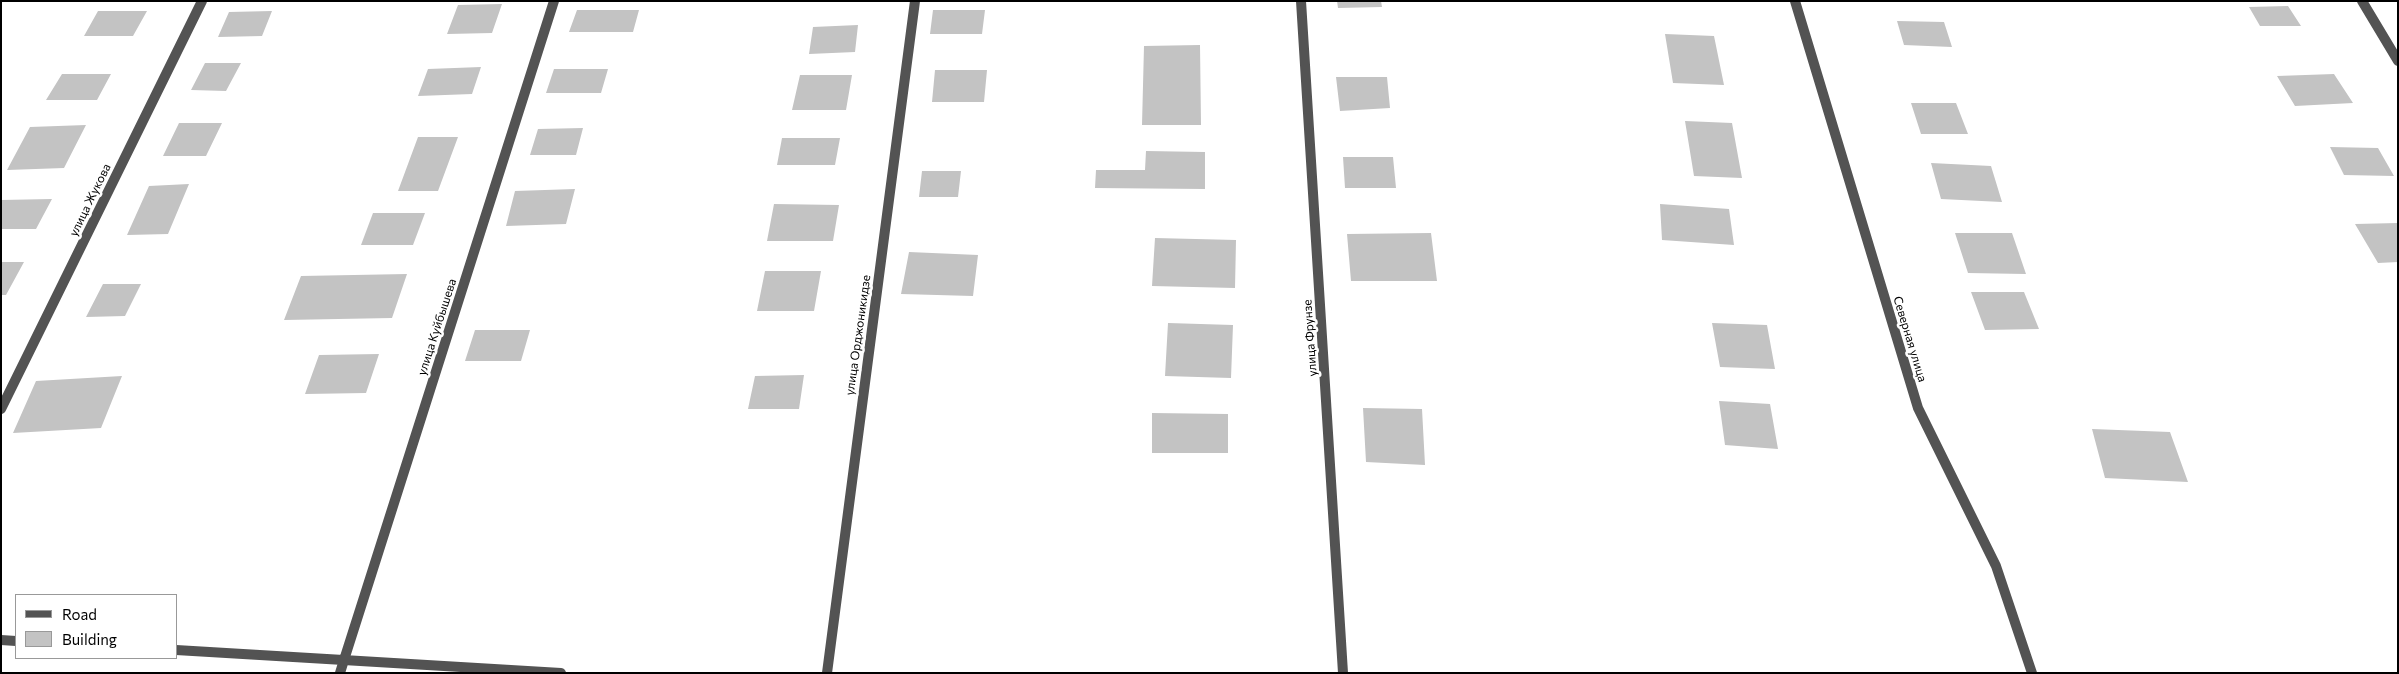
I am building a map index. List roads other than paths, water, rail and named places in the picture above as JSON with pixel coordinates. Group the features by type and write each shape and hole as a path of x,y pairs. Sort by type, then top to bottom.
{"street":[{"name":"улица Жукова","path":"1,409 202,1"},
{"name":"улица Куйбышева","path":"340,673 554,1"},
{"name":"улица Орджоникидзе","path":"826,673 915,1"},
{"name":"улица Фрунзе","path":"1301,1 1344,673"},
{"name":"Северная улица","path":"1795,1 1918,408 1996,566 2032,673"},
{"path":"2362,1 2398,61"},
{"path":"1,640 15,641"},
{"path":"178,650 561,673"}]}
